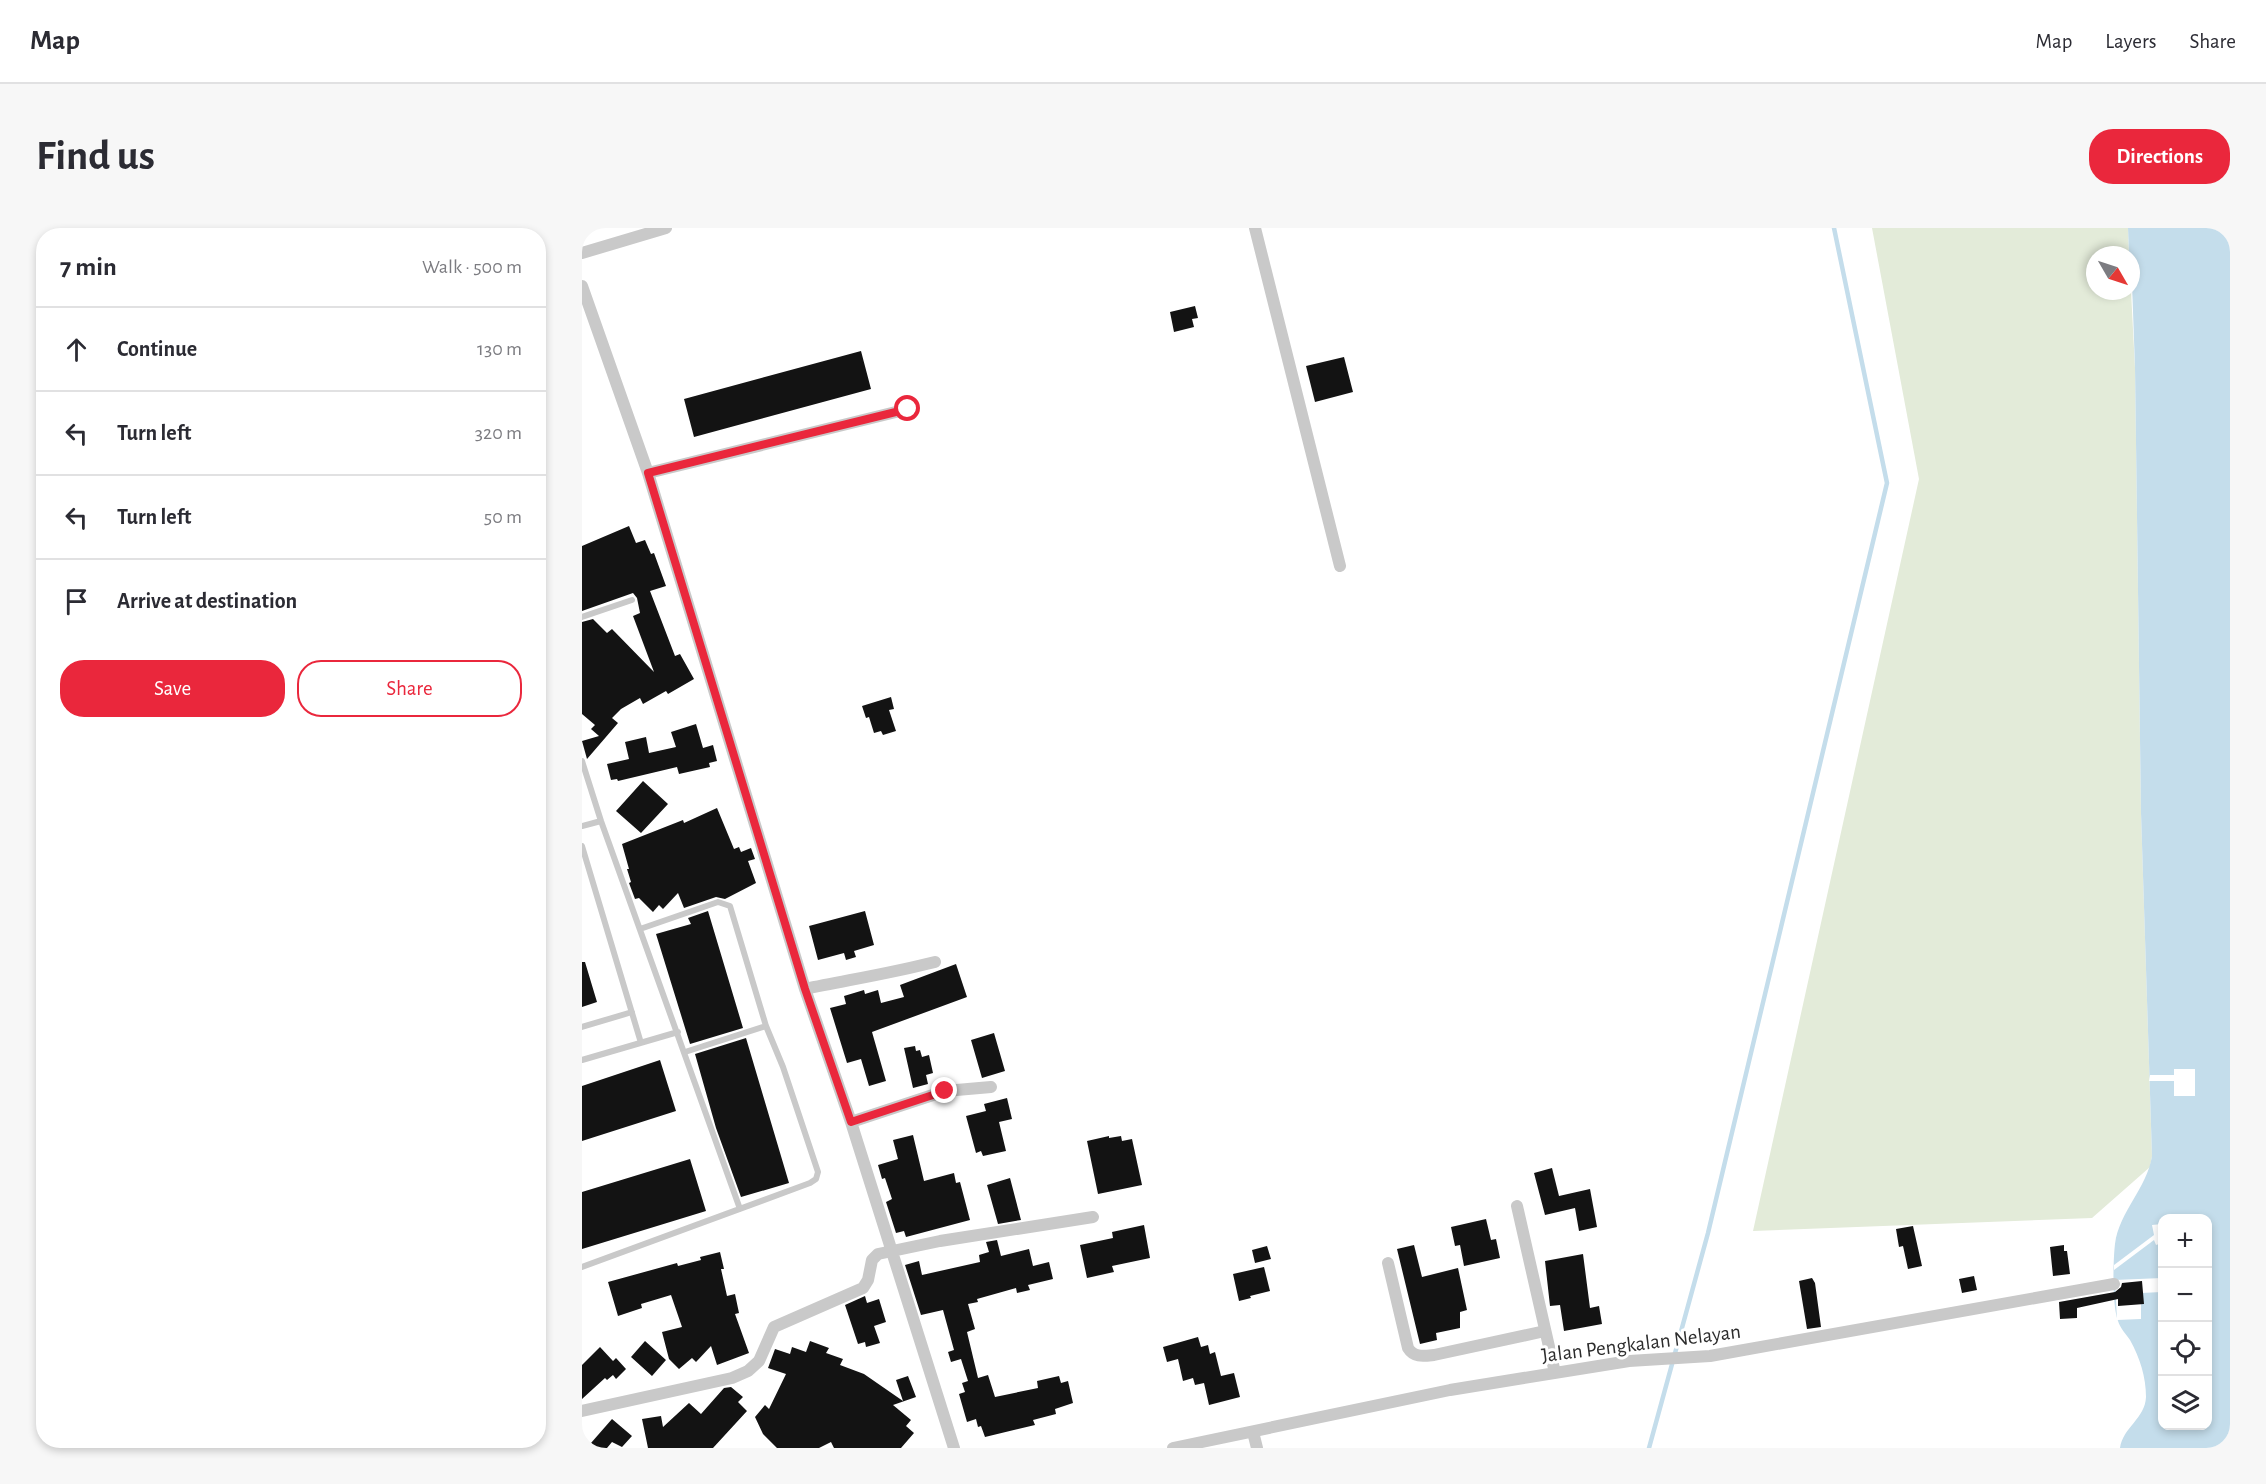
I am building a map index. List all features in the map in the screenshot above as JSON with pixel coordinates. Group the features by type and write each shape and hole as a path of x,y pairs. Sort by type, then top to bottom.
{"street":[{"path":"582,253 639,232 666,228"},
{"path":"1255,228 1340,566"},
{"path":"582,286 648,473 805,989 851,1122 954,1448"},
{"path":"648,473 908,409"},
{"path":"805,989 935,962"},
{"path":"851,1122 945,1091 991,1087"},
{"path":"1517,1206 1555,1373"},
{"path":"582,1411 732,1378 748,1371 763,1355 769,1334 774,1327 863,1288 868,1280 874,1257 891,1251 940,1241 1093,1217"},
{"path":"1388,1263 1408,1348 1413,1354 1434,1355 1545,1331"},
{"name":"Jalan Pengkalan Nelayan","path":"1173,1448 1450,1390 1629,1361 1710,1356 2114,1284"},
{"path":"1253,1432 1257,1448"}],"lane":[{"path":"582,616 632,600"},
{"path":"582,761 601,821 740,1209"},
{"path":"582,826 601,821"},
{"path":"582,846 641,1042"},
{"path":"582,1267 810,1183 816,1179 818,1172 787,1078 766,1026 735,918 728,904 718,902 640,929"},
{"path":"582,1028 632,1012"},
{"path":"685,1052 766,1026"},
{"path":"582,1060 678,1032"}],"green space":[{"path":"1872,228 2128,228 2129,246 2086,246 2086,300 2131,300 2135,368 2141,813 2152,1156 2150,1167 2092,1218 1753,1231 1919,479"}],"water":[{"path":"2128,228 2230,228 2230,1448 2120,1448 2125,1434 2142,1411 2146,1397 2144,1375 2139,1361 2116,1314 2115,1244 2122,1221 2145,1179 2152,1156 2141,813 2133,300 2140,300 2140,246 2129,246"}],"pier":[{"path":"2174,1069 2195,1069 2195,1096 2174,1096 2174,1081 2149,1081 2150,1075 2174,1075"},
{"path":"2158,1224 2158,1244 2156,1245 2154,1240 2114,1270 2114,1265 2154,1235 2152,1225"},
{"path":"2158,1278 2158,1292 2141,1293 2141,1319 2117,1320 2115,1280"}],"building":[{"path":"1195,306 1198,318 1192,319 1194,327 1174,332 1170,312"},
{"path":"861,351 871,389 694,437 684,399"},
{"path":"1344,357 1353,392 1315,402 1306,366"},
{"path":"629,526 636,543 645,540 651,554 654,553 666,586 650,591 675,656 680,654 694,679 668,694 666,691 643,704 640,698 621,709 612,718 618,723 587,759 582,741 599,736 591,729 595,725 582,714 582,622 593,619 607,633 612,629 654,672 633,616 640,613 637,598 633,593 582,611 582,546"},
{"path":"891,697 894,709 889,710 896,731 883,735 881,731 874,733 869,717 866,718 862,706"},
{"path":"696,724 703,748 713,745 717,761 709,763 710,767 679,774 677,767 618,781 617,779 611,780 607,764 629,759 625,742 646,737 649,753 676,747 671,732"},
{"path":"643,781 668,804 641,833 616,811"},
{"path":"717,808 734,849 739,847 741,852 751,848 755,859 748,861 756,883 725,899 716,897 684,908 678,893 663,909 659,905 653,912 639,898 635,899 629,883 631,882 627,869 629,869 622,844 683,820 684,823"},
{"path":"708,911 743,1028 690,1044 656,934 691,924 688,918"},
{"path":"865,911 874,945 854,951 856,957 846,960 844,953 818,960 809,926"},
{"path":"582,962 585,962 597,1002 582,1007"},
{"path":"956,964 967,997 872,1032 886,1081 869,1086 861,1059 847,1063 830,1008 846,1004 844,996 864,990 865,994 878,990 881,1003 904,997 900,985"},
{"path":"994,1033 1005,1071 982,1078 971,1040"},
{"path":"746,1038 789,1183 741,1197 716,1128 695,1054"},
{"path":"915,1046 916,1051 920,1050 922,1057 929,1055 933,1073 926,1075 928,1084 913,1088 904,1048"},
{"path":"660,1060 676,1111 582,1141 582,1086"},
{"path":"1007,1098 1012,1119 999,1122 1006,1151 983,1156 981,1151 976,1153 966,1116 986,1111 984,1104"},
{"path":"913,1135 924,1181 954,1173 956,1183 960,1182 970,1220 906,1237 904,1231 896,1233 886,1202 892,1199 878,1165 898,1159 893,1140"},
{"path":"1109,1136 1109,1138 1121,1136 1122,1141 1132,1139 1142,1185 1098,1194 1087,1141"},
{"path":"690,1159 706,1211 582,1249 582,1192"},
{"path":"1552,1168 1559,1196 1590,1189 1597,1227 1579,1231 1575,1208 1545,1215 1534,1173"},
{"path":"1010,1178 1021,1220 998,1224 987,1185"},
{"path":"1486,1219 1491,1240 1496,1239 1500,1258 1464,1266 1460,1245 1455,1246 1451,1227"},
{"path":"1144,1225 1150,1258 1112,1266 1114,1272 1087,1278 1080,1245 1113,1238 1112,1232"},
{"path":"1913,1226 1922,1266 1908,1269 1903,1246 1899,1247 1896,1229"},
{"path":"997,1240 1001,1256 1029,1249 1033,1266 1049,1262 1053,1279 1028,1285 1030,1290 1017,1293 1016,1288 977,1299 978,1302 968,1304 975,1329 967,1332 978,1378 988,1375 995,1397 1038,1388 1037,1381 1059,1376 1061,1383 1068,1381 1073,1403 1055,1409 1056,1414 1033,1420 1035,1425 985,1437 976,1419 967,1422 959,1394 965,1392 962,1383 968,1381 961,1359 951,1362 948,1352 954,1350 943,1310 921,1315 905,1265 919,1261 922,1275 980,1262 979,1255 989,1252 986,1242"},
{"path":"1414,1245 1422,1277 1458,1268 1467,1310 1460,1312 1460,1328 1436,1333 1437,1340 1420,1344 1397,1249"},
{"path":"2064,1245 2070,1274 2053,1276 2050,1247"},
{"path":"1267,1246 1271,1259 1255,1263 1252,1250"},
{"path":"720,1252 727,1296 735,1294 739,1313 735,1314 749,1353 717,1365 711,1346 696,1362 692,1358 679,1369 669,1359 662,1332 682,1327 671,1295 641,1304 642,1308 618,1316 608,1282 677,1263 678,1266 701,1260 700,1257"},
{"path":"1583,1254 1590,1308 1599,1306 1602,1324 1564,1331 1560,1305 1550,1306 1545,1261"},
{"path":"1264,1267 1270,1291 1239,1301 1233,1274"},
{"path":"1974,1276 1977,1290 1962,1293 1959,1279"},
{"path":"1812,1278 1815,1283 1821,1327 1807,1329 1799,1281"},
{"path":"2142,1281 2144,1304 2118,1306 2118,1299 2077,1308 2077,1318 2060,1319 2059,1302 2115,1292 2122,1283"},
{"path":"865,1296 867,1303 879,1299 886,1322 874,1326 880,1343 866,1347 865,1342 858,1344 845,1305"},
{"path":"1198,1337 1201,1347 1208,1345 1210,1354 1215,1352 1221,1376 1234,1373 1240,1397 1209,1405 1204,1383 1195,1385 1193,1378 1183,1381 1178,1359 1167,1362 1163,1347"},
{"path":"645,1341 666,1360 652,1376 631,1357"},
{"path":"810,1341 829,1348 826,1353 843,1359 840,1365 864,1374 903,1401 896,1380 908,1376 916,1397 893,1405 911,1420 906,1426 914,1433 901,1448 834,1448 831,1442 819,1448 777,1448 763,1434 755,1417 765,1405 769,1409 786,1374 768,1368 775,1349 790,1354 792,1347 806,1352"},
{"path":"600,1347 613,1361 616,1358 626,1369 616,1379 613,1375 607,1380 605,1378 582,1399 582,1365"},
{"path":"731,1387 743,1397 738,1402 747,1411 713,1448 648,1448 642,1419 661,1416 663,1427 689,1403 701,1414 724,1388"},
{"path":"612,1419 632,1436 622,1447 612,1442 607,1448 596,1448 591,1443"}],"waterway":[{"path":"1649,1448 1708,1233 1887,483 1834,228"}],"route":[{"path":"908,409 648,473 805,989 851,1122 945,1091"}]}
